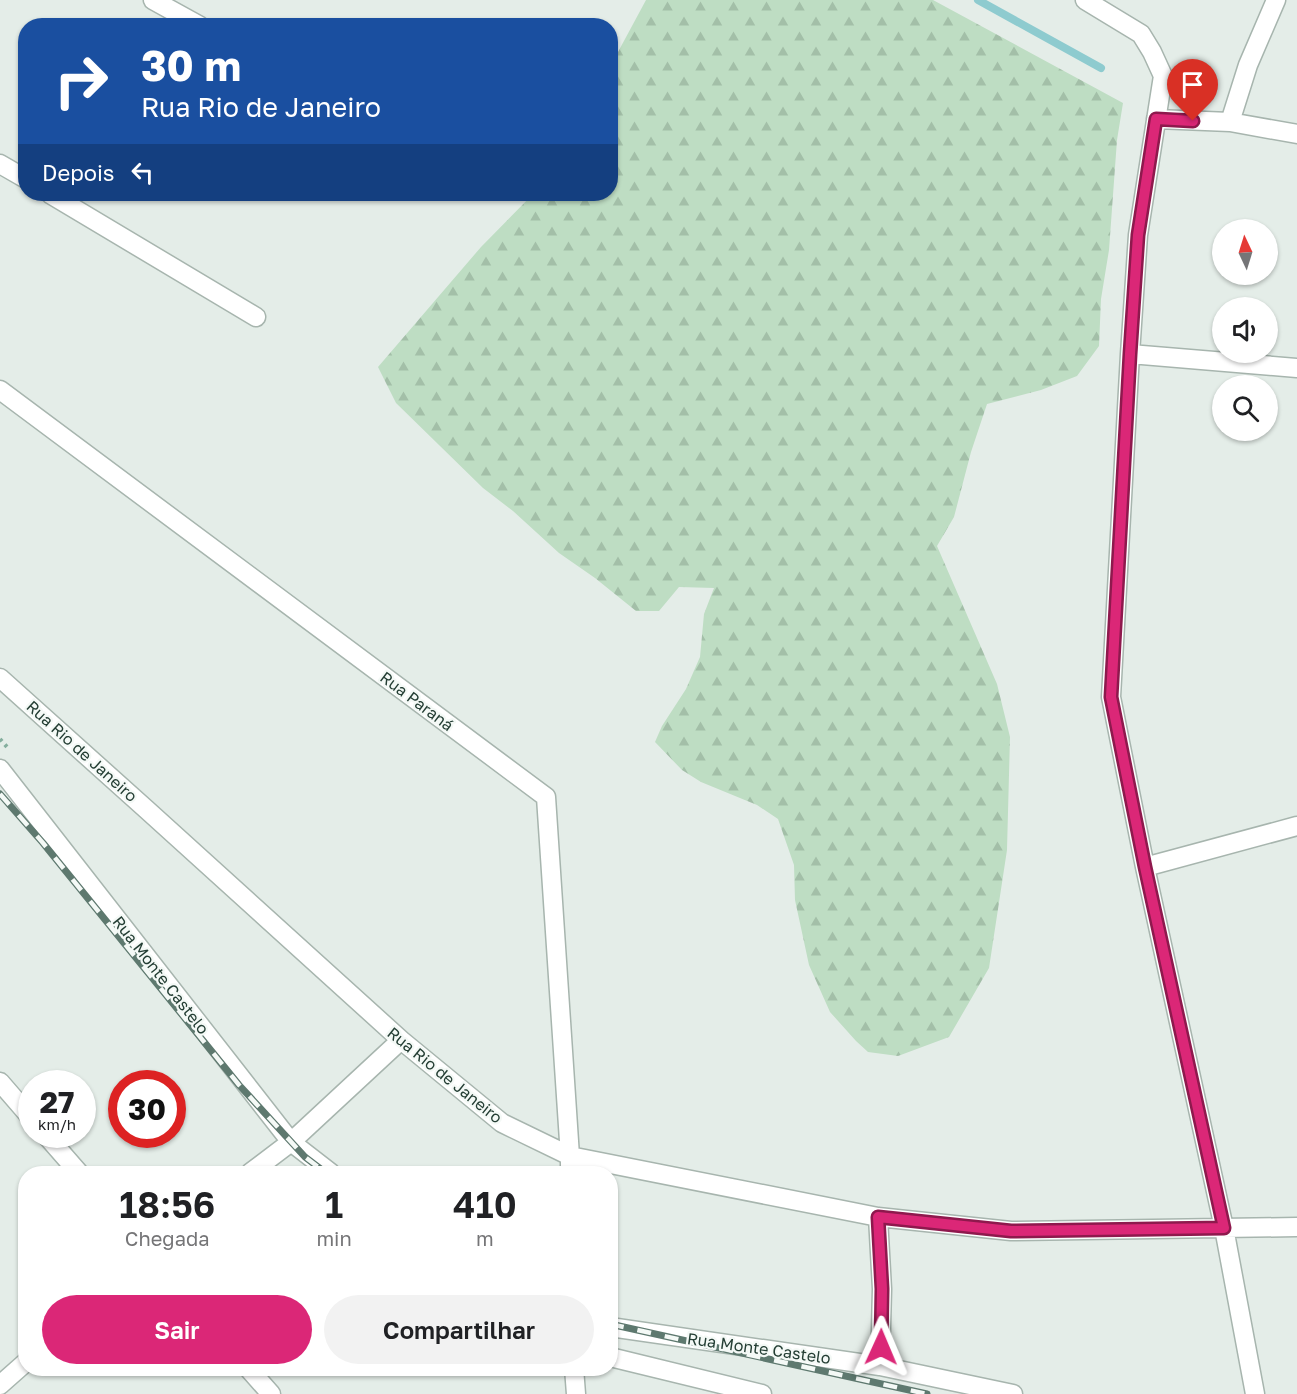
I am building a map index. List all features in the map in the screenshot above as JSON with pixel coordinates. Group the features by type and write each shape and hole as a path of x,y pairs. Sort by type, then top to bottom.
{"street":[{"path":"153,0 186,18"},
{"path":"1084,0 1140,34 1163,75 1138,235 1111,697 1145,867 1224,1228 1255,1394"},
{"path":"1230,122 1248,65 1276,0"},
{"path":"1156,119 1230,122 1297,134"},
{"path":"0,164 18,174"},
{"path":"62,201 256,316"},
{"path":"1130,354 1297,368"},
{"name":"Rua Paraná","path":"0,390 546,797 570,1165"},
{"name":"Rua Rio de Janeiro","path":"0,678 401,1040 502,1123 570,1165"},
{"name":"Rua Monte Castelo","path":"0,769 291,1142 321,1166"},
{"path":"1145,867 1297,826"},
{"path":"259,1166 291,1142 401,1040"},
{"path":"0,1082 18,1103"},
{"path":"57,1148 73,1166"},
{"name":"Rua Rio de Janeiro","path":"618,1173 878,1217 1011,1231 1297,1227"},
{"path":"878,1217 882,1289 880,1366"},
{"name":"Rua Monte Castelo","path":"618,1328 880,1366 1013,1394"},
{"path":"618,1359 762,1394"},
{"path":"0,1385 18,1369"},
{"path":"255,1376 271,1394"},
{"path":"575,1376 576,1394"}],"green space":[{"path":"646,0 933,0 1123,103 1117,140 1109,250 1101,299 1099,346 1077,376 1041,390 987,404 971,452 954,517 937,546 997,684 1010,737 1007,850 989,968 949,1037 898,1056 868,1052 830,1012 809,965 795,900 794,865 778,819 757,805 701,782 682,770 655,742 662,726 686,689 700,657 704,614 714,588 679,587 659,611 636,611 559,553 513,511 483,488 396,403 378,367 481,247 526,201 618,201 618,52"}],"waterway":[{"path":"978,0 1101,68"}],"railway":[{"path":"0,794 43,843 239,1085 305,1157 317,1166"},
{"path":"618,1326 927,1394"}],"route":[{"path":"881,1347 882,1289 878,1217 1011,1231 1224,1228 1145,867 1111,697 1138,235 1156,119 1193,121"}]}
